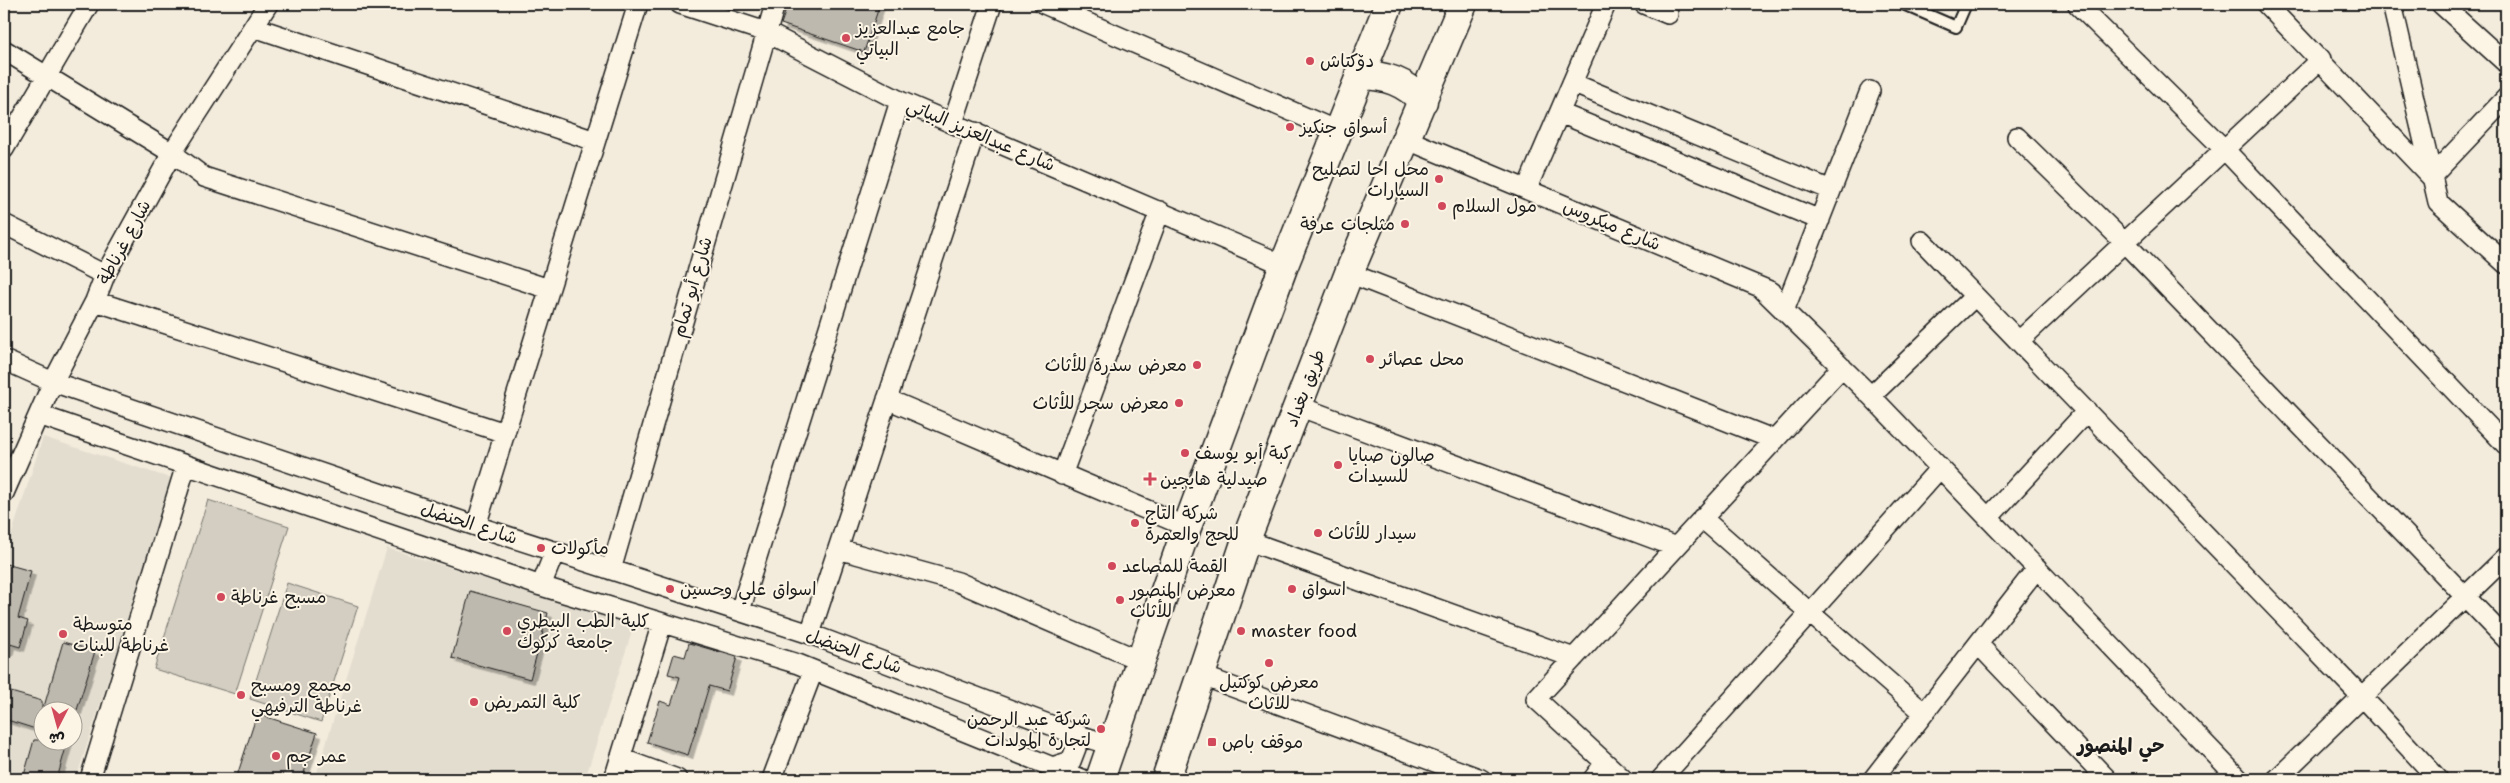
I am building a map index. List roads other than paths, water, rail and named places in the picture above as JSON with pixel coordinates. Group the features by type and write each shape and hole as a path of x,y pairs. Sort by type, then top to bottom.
{"main road":[{"path":"1100,779 1187,527 1284,264 1389,4"},
{"name":"طريق بغداد","path":"1166,779 1246,540 1349,273 1408,140 1463,4"},
{"path":"1359,75 1388,78 1413,91 1423,101"}],"street":[{"path":"4,149 89,4"},
{"name":"شارع غرناطة","path":"4,493 53,382 105,275 172,153 268,4"},
{"path":"476,526 638,4"},
{"name":"شارع عبدالعزيز البياتي","path":"680,4 766,32 900,101 1284,264"},
{"name":"شارع أبو تمام","path":"611,570 775,4"},
{"path":"953,123 992,4"},
{"path":"1044,4 1337,130"},
{"path":"1526,188 1606,4"},
{"path":"1644,4 1668,14"},
{"path":"2266,4 2321,59 2431,177"},
{"path":"2392,4 2438,202 2506,264"},
{"path":"2441,4 2506,63"},
{"path":"2078,6 2224,149 2506,445"},
{"path":"254,27 595,141"},
{"path":"4,50 172,153 204,177 550,289"},
{"path":"2019,341 2321,59"},
{"path":"1572,83 1831,190"},
{"path":"1870,91 1787,305 1842,366 2239,779"},
{"path":"2431,177 2506,98"},
{"path":"740,611 900,101"},
{"path":"1560,112 1820,220"},
{"path":"810,634 975,132"},
{"path":"2017,137 2124,242 2467,596 2506,639"},
{"name":"شارع ميكروس","path":"1408,140 1760,287 1787,305"},
{"path":"1062,475 1160,211"},
{"path":"4,224 105,275"},
{"path":"1922,241 2362,697 2438,779"},
{"path":"1349,273 1775,440"},
{"path":"1871,396 1975,296"},
{"path":"94,301 505,433"},
{"name":"شارع الحنضل","path":"4,360 53,382 476,526 810,634 1069,732 1111,745"},
{"path":"1623,779 1536,699 1842,366"},
{"path":"888,398 1062,475 1187,527"},
{"path":"1298,406 1676,547"},
{"path":"1988,518 2087,411"},
{"name":"شارع الحنضل","path":"39,415 541,586 813,671 1082,779"},
{"path":"90,779 186,465"},
{"path":"1661,779 1940,468"},
{"path":"1702,518 1924,713"},
{"path":"1246,540 1574,658"},
{"path":"838,550 958,582 1141,660"},
{"path":"541,586 554,551"},
{"path":"2277,779 2506,557"},
{"path":"1877,778 1924,713 2037,568"},
{"path":"614,779 662,623"},
{"path":"1978,644 2107,779"},
{"path":"772,779 813,671"},
{"path":"1200,676 1481,779"},
{"path":"1052,767 1071,761 1076,748 1069,732"},
{"path":"620,758 677,779"},
{"path":"1593,779 1606,763"}],"lane":[{"path":"1903,4 1956,27 1966,4"}],"place":[{"name":"جامع عبدالعزيز البياتي","path":"846,38"},
{"name":"دۆکتاش","path":"1310,61"},
{"name":"أسواق جنكيز","path":"1290,127"},
{"name":"محل احا لتصليح السيارات","path":"1439,179"},
{"name":"مول السلام","path":"1442,206"},
{"name":"مثلجات عرفة","path":"1405,224"},
{"name":"محل عصائر","path":"1370,359"},
{"name":"معرض سدرة للأثاث","path":"1197,365"},
{"name":"معرض سحر للأثاث","path":"1179,403"},
{"name":"كبة أبو يوسف","path":"1185,453"},
{"name":"صالون صبايا للسيدات","path":"1338,465"},
{"name":"صيدلية هايجين","path":"1150,479"},
{"name":"شركة التاج للحج والعمرة","path":"1135,523"},
{"name":"سيدار للأثاث","path":"1318,533"},
{"name":"مأكولات","path":"541,548"},
{"name":"القمة للمصاعد","path":"1112,566"},
{"name":"اسواق علي وحسين","path":"670,589"},
{"name":"اسواق","path":"1292,589"},
{"name":"مسبح غرناطة","path":"221,597"},
{"name":"معرض المنصور للأثاث","path":"1120,600"},
{"name":"كلية الطب البيطري جامعة كركوك","path":"507,631"},
{"name":"master food","path":"1241,631"},
{"name":"متوسطة غرناطة للبنات","path":"63,634"},
{"name":"معرض كوكتيل للاثاث","path":"1269,663"},
{"name":"مجمع ومسبح غرناطة الترفيهي","path":"241,695"},
{"name":"كلية التمريض","path":"474,702"},
{"name":"شركة عبد الرحمن لتجارة المولدات","path":"1101,729"},
{"name":"موقف باص","path":"1212,742"},
{"name":"عمر جم","path":"276,756"}],"district":[{"name":"حي المنصور","path":"2121,745"}]}
